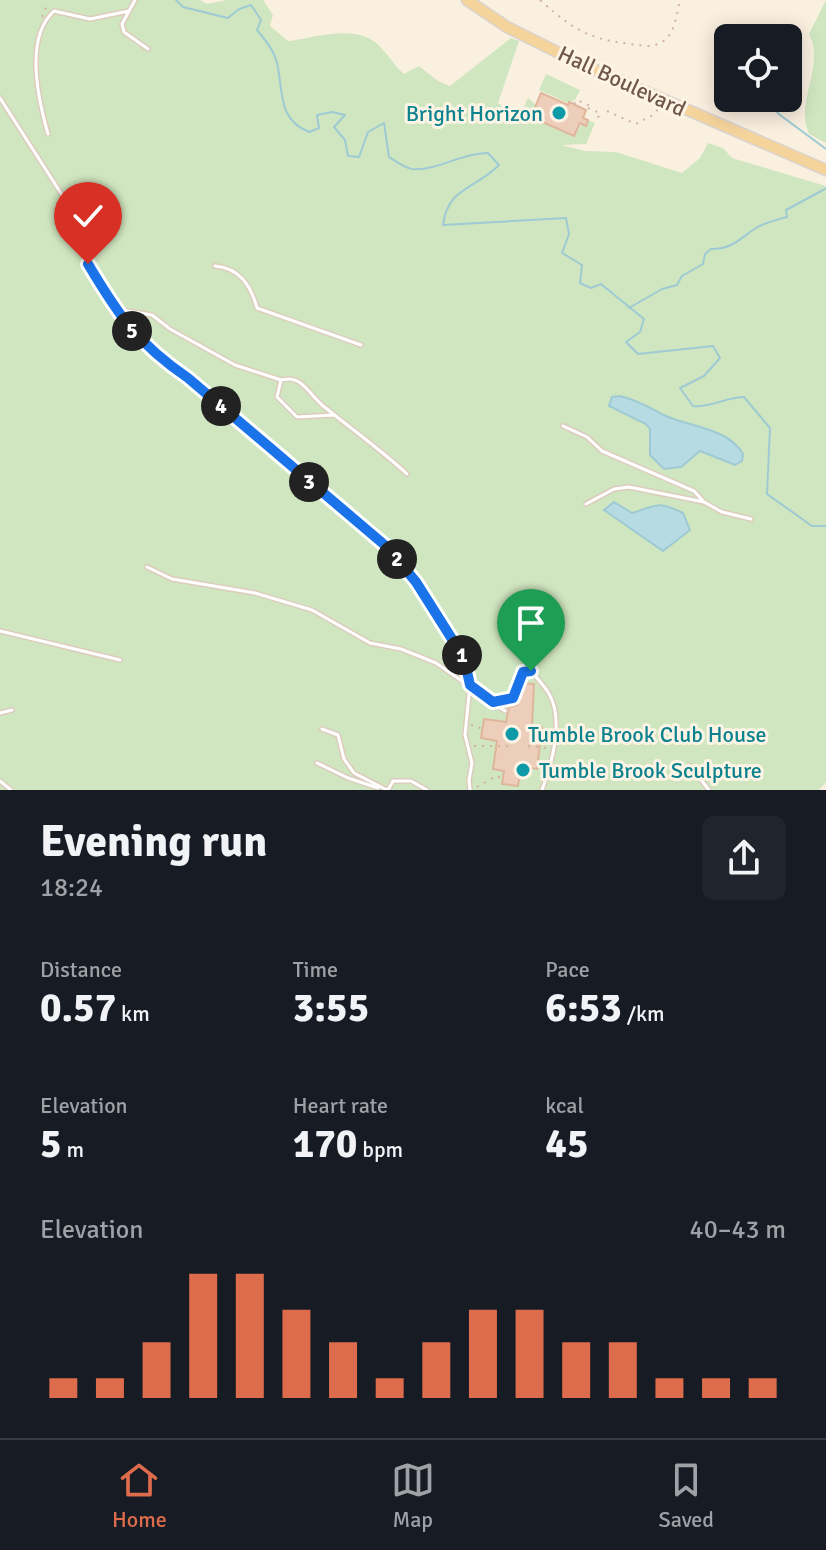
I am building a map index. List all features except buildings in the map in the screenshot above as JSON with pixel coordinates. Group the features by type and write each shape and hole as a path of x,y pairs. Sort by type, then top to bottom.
{"main road":[{"name":"Hall Boulevard","path":"467,0 507,27 577,62 826,170"}],"lane":[{"path":"135,0 122,24 124,32 148,49"},
{"path":"48,134 38,98 35,51 42,22 54,11 90,19 129,11"},
{"path":"0,98 80,223 88,264 115,309 155,356 188,378 387,547 416,582 464,658 470,685 465,735 472,763 471,790"},
{"path":"215,266 239,274 249,285 257,308 361,345"},
{"path":"115,309 152,315 170,329 235,365 301,383 334,415 407,474"},
{"path":"281,380 277,397 297,417 334,415"},
{"path":"563,426 587,437 602,451 694,491 704,502"},
{"path":"586,504 614,489 629,487 704,502 722,512 751,519"},
{"path":"147,567 172,579 255,593 312,610 370,643 388,645 425,658 505,711"},
{"path":"0,631 120,660"},
{"path":"528,667 550,694 555,723 553,749 542,790"},
{"path":"493,702 513,698 516,682"},
{"path":"0,713 12,710"},
{"path":"322,729 338,735 344,759 354,773 387,790"},
{"path":"317,763 348,778 387,790"},
{"path":"690,766 709,790"},
{"path":"0,781 11,790"},
{"path":"387,790 393,781 411,781 427,790"}],"path":[{"path":"540,0 569,25 591,37 655,46 670,35 680,0"},
{"path":"574,104 577,100 588,105 587,109 600,113 597,120"},
{"path":"607,111 636,124 658,109"},
{"path":"466,723 483,729"},
{"path":"474,746 509,746"},
{"path":"528,746 553,749"},
{"path":"471,790 496,776 501,778"}],"green space":[{"path":"0,0 200,0 207,4 227,0 263,0 273,15 270,26 288,41 339,33 364,36 375,42 404,74 419,66 450,86 511,38 519,41 498,103 522,123 519,118 528,98 536,105 531,117 574,136 585,119 595,123 586,144 561,145 585,151 616,152 682,173 700,158 708,143 723,148 732,158 826,186 826,782 819,790 0,790"},
{"path":"826,0 826,143 809,134 805,109 814,59 809,34"},
{"path":"546,74 580,90 575,100 568,103 539,90"}],"water":[{"path":"620,396 676,420 718,433 736,445 743,454 742,461 735,465 700,451 681,467 664,469 650,455 650,429 646,424 609,406 612,397"},
{"path":"614,502 632,513 657,506 674,509 683,513 690,530 663,551 604,510"}],"waterway":[{"path":"176,0 183,7 228,18 239,9 251,5 261,20 257,30 275,57 287,114 299,127 309,132 319,128 317,115 332,112 345,115 334,127 345,140 348,156 359,157 368,132 384,123 389,157 409,168 421,169 488,153 499,165 456,196 450,203 443,225 566,218 569,234 562,253 582,265 580,283 591,288 601,284 644,319 640,332 626,342 638,354 713,346 720,358 704,376 680,388 693,406 744,397 770,428 767,494 812,526 826,526"},
{"path":"777,112 826,149"},
{"path":"629,308 662,289 677,285 682,276 703,264 705,254 711,249 730,245 760,226 787,217 786,210 825,189"}],"place":[{"name":"Bright Horizon","path":"559,113"},
{"name":"Tumble Brook Club House","path":"512,734"},
{"name":"Tumble Brook Sculpture","path":"523,770"}],"route":[{"path":"88,264 125,324 155,356 188,378 387,547 416,582 464,658 470,685 493,702 513,698 516,682 523,672 531,671"}]}
